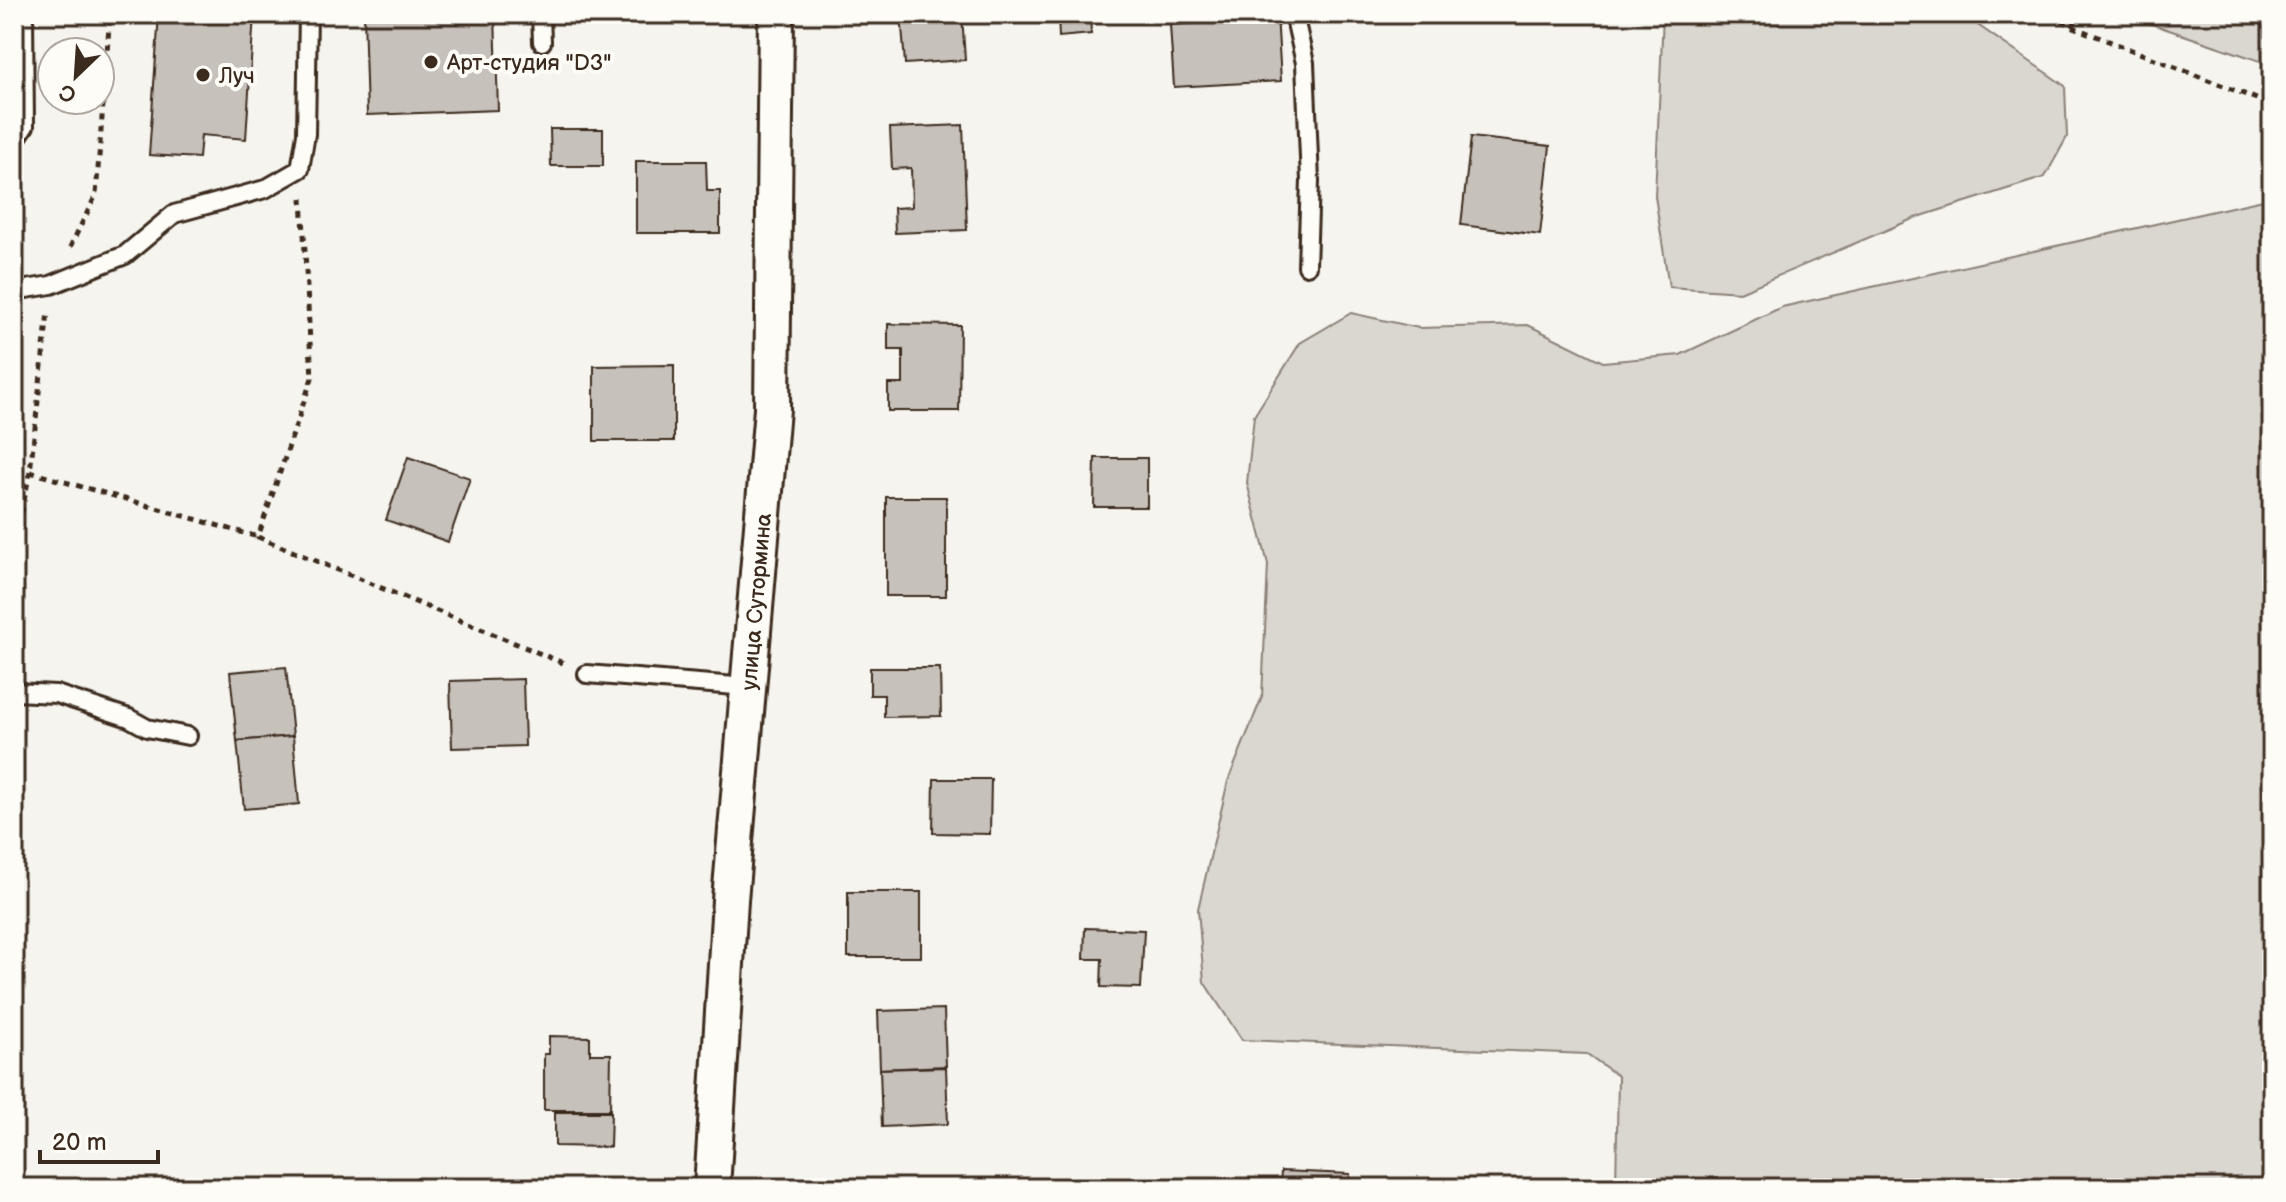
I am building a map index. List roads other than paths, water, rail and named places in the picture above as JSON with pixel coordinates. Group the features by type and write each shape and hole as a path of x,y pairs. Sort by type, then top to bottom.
{"street":[{"name":"улица Сутормина","path":"712,1188 730,900 772,409 776,14"}],"lane":[{"path":"14,142 25,126 24,14"},
{"path":"14,291 51,285 125,255 174,214 265,189 300,169 306,134 308,14"},
{"path":"541,14 542,42"},
{"path":"1294,14 1305,63 1310,181 1307,266"},
{"path":"587,674 748,687"},
{"path":"14,692 56,694 129,718 147,728 188,736"}],"place":[{"name":"Арт-студия \"D3\"","path":"431,62"},
{"name":"Луч","path":"203,75"}]}
